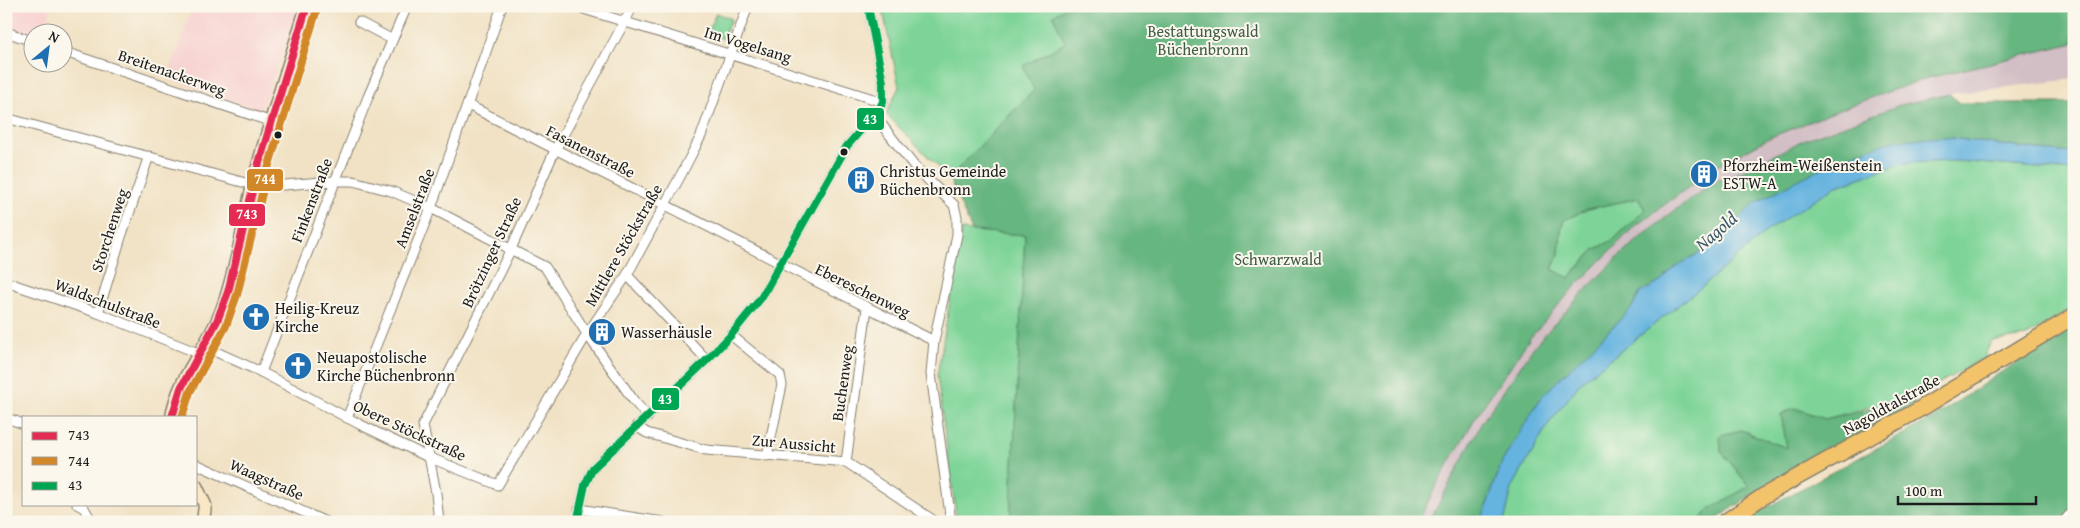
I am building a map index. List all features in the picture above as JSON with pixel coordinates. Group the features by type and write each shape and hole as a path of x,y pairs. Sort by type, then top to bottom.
{"main road":[{"path":"172,416 178,390 215,326 228,295 253,186 307,6"},
{"name":"Nagoldtalstraße","path":"1725,522 1772,491 1920,409 2074,316"},
{"path":"198,490 205,505 203,522"}],"street":[{"name":"Finkenstraße","path":"261,372 334,181 391,39 407,6"},
{"name":"Amselstraße","path":"347,418 431,208 502,6"},
{"name":"Im Vogelsang","path":"574,6 883,102"},
{"name":"Brötzinger Straße","path":"439,522 424,425 511,249 555,150 633,6"},
{"name":"Mittlere Stöckstraße","path":"498,485 588,334 627,275 701,136 748,6"},
{"path":"577,522 585,485 593,468 707,360 731,335 761,298 847,146 883,102 883,82 868,6"},
{"path":"359,22 391,39"},
{"path":"6,32 22,38"},
{"name":"Breitenackerweg","path":"72,54 272,122"},
{"name":"Fasanenstraße","path":"468,105 780,265"},
{"path":"874,115 915,167 954,205 958,224 958,235 934,341 931,374 950,522"},
{"path":"6,118 253,186 334,181 353,182 391,191 431,208 545,267 634,401 648,417"},
{"name":"Storchenweg","path":"98,313 121,237 149,156"},
{"name":"Ebereschenweg","path":"780,265 934,341"},
{"path":"627,275 707,360"},
{"name":"Waldschulstraße","path":"6,282 200,350"},
{"name":"Buchenweg","path":"846,462 867,308"},
{"path":"731,335 780,375 782,385 766,456"},
{"name":"Obere Stöckstraße","path":"200,350 261,372 347,418 428,456 498,485"},
{"path":"6,418 22,423"},
{"name":"Zur Aussicht","path":"636,426 647,433 706,450 846,462 936,522"},
{"name":"Waagstraße","path":"198,465 306,518 326,522"},
{"path":"80,506 84,508 92,522"},
{"path":"579,509 663,522"},
{"path":"2063,522 2074,510"}],"shaded area":[{"path":"6,6 52,6 47,22 22,22 22,31 6,26"},
{"path":"193,6 299,6 261,111 167,78"},
{"path":"2074,43 2074,79 1949,94 1900,105 1801,141 1746,170 1718,180 1678,208 1615,260 1536,344 1482,422 1429,522 1418,522 1437,484 1477,415 1530,338 1571,291 1634,227 1718,166 1771,137 1924,79"}],"green space":[{"path":"882,6 1071,6 1065,43 1034,90 949,178 886,114 899,87"},
{"name":"Schwarzwald","path":"1068,6 2074,6 2074,43 1924,79 1771,137 1718,166 1634,227 1571,291 1530,338 1477,415 1437,484 1418,522 1010,522 1025,235 972,231 949,178 1034,90 1023,66 1065,43 1053,15","holes":["1639,198 1645,210 1613,240 1594,250 1569,278 1552,269 1559,254 1561,228 1564,220 1588,209"]},
{"path":"716,13 731,19 723,39 708,32"},
{"path":"1949,94 1960,103 2074,103 2074,153 2037,150 1944,137 1755,203 1714,244 1677,266 1660,282 1640,293 1631,309 1542,396 1502,462 1483,516 1484,522 1429,522 1482,422 1536,344 1615,260 1645,234 1718,180 1746,170 1801,141 1900,105"},
{"path":"1956,161 2074,171 2074,307 2027,336 1991,341 1984,358 1920,394 1825,419 1795,408 1781,414 1787,448 1741,430 1721,451 1749,486 1709,510 1698,522 1504,522 1512,488 1547,426 1581,382 1703,286 1768,230 1834,187 1902,163"},
{"path":"1639,198 1645,210 1613,240 1594,250 1568,278 1552,269 1559,254 1561,228 1564,220 1588,209"},
{"path":"962,230 1025,235 1010,522 957,522 937,376"},
{"path":"2074,323 2074,522 1744,522 1758,512 1933,418"},
{"path":"1914,400 1915,404 1864,431 1737,505 1713,522 1698,522 1709,510 1749,486 1721,451 1720,435 1741,430 1787,448 1781,414 1795,408 1825,419"}],"water":[{"path":"1944,137 2037,150 2074,153 2074,171 1956,161 1902,163 1834,187 1768,230 1703,286 1581,382 1547,426 1512,488 1504,522 1484,522 1483,516 1502,462 1542,396 1631,309 1640,293 1660,282 1677,266 1714,244 1755,203 1794,182 1845,157 1895,140"}],"transit line":[{"name":"743","path":"172,416 181,388 217,321 228,292 259,163 307,6"},
{"name":"43","path":"577,522 585,485 593,468 707,360 731,335 761,298 847,146 883,102 883,82 868,6"},
{"name":"744","path":"182,416 190,392 226,326 237,295 269,165 317,9"}],"place":[{"name":"Pforzheim-Weißenstein ESTW-A","path":"1704,174"},
{"name":"Christus Gemeinde Büchenbronn","path":"861,180"},
{"name":"Heilig-Kreuz Kirche","path":"256,317"},
{"name":"Wasserhäusle","path":"602,332"},
{"name":"Neuapostolische Kirche Büchenbronn","path":"298,366"}],"park label":[{"name":"Bestattungswald Büchenbronn","path":"1203,40"}],"water label":[{"name":"Nagold","path":"1716,231"}]}
